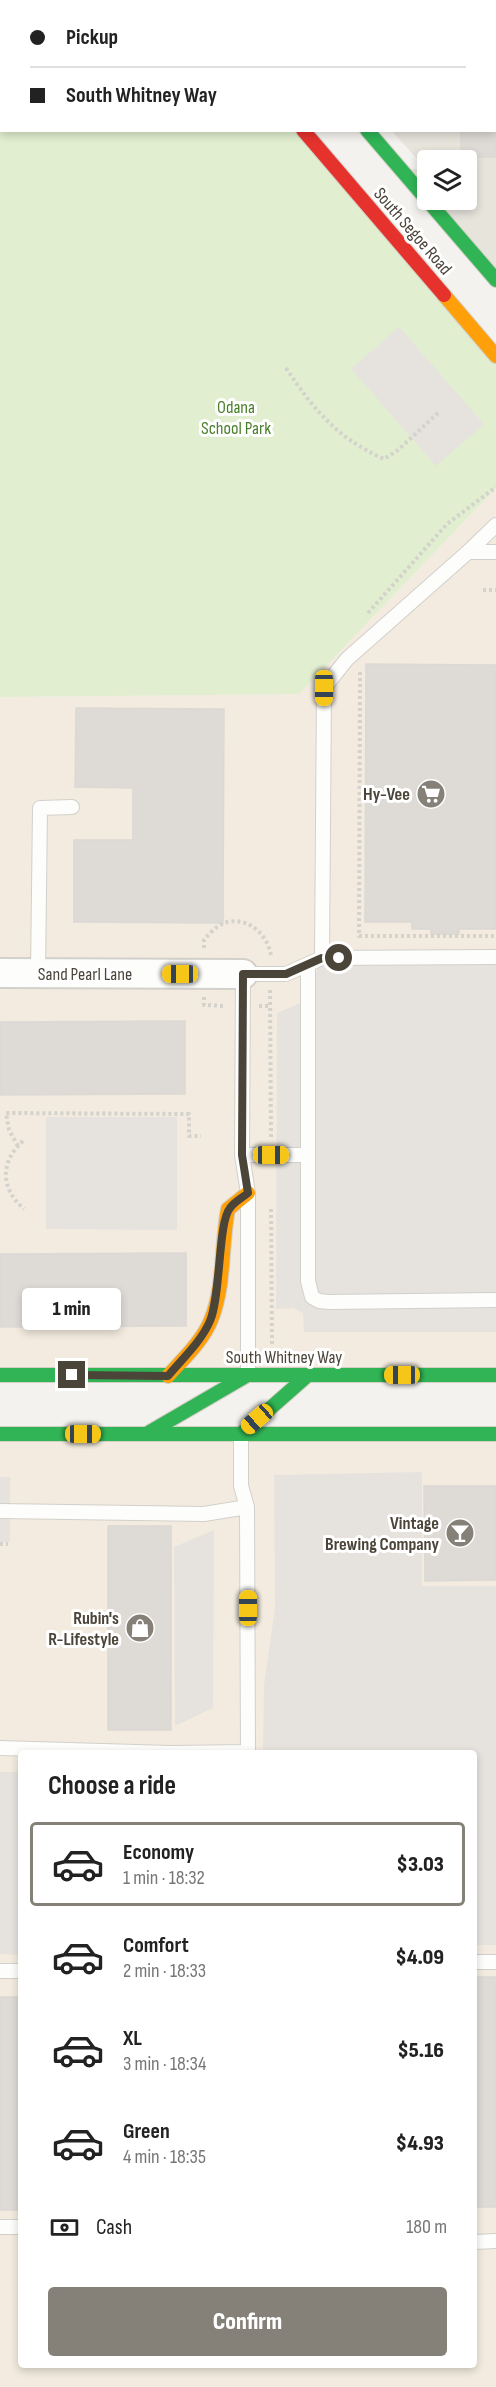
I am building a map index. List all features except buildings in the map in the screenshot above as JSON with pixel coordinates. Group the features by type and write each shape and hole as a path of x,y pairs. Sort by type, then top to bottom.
{"main road":[{"name":"South Segoe Road","path":"305,132 496,356"},
{"name":"South Segoe Road","path":"369,132 496,280"},
{"path":"168,1376 201,1337 210,1321 217,1299 223,1234 228,1209 248,1193"},
{"name":"South Whitney Way","path":"0,1375 496,1375"},
{"path":"146,1434 248,1375"},
{"path":"241,1434 308,1375"},
{"path":"0,1434 496,1434"}],"street":[{"name":"Sand Pearl Lane","path":"0,973 243,974"}],"lane":[{"path":"322,958 324,688 347,659 496,525"},
{"path":"468,552 496,552"},
{"path":"38,973 40,808 72,807"},
{"path":"248,1375 248,1193 242,1155 243,974 286,974 322,958 496,957"},
{"path":"308,966 308,1281 312,1297 319,1301 329,1302 496,1300"},
{"path":"242,1155 308,1155"},
{"path":"241,1434 241,1486 247,1507 248,1750"},
{"path":"0,1511 204,1514 247,1507"},
{"path":"0,1748 57,1750"},
{"path":"477,1962 496,1962"},
{"path":"0,1971 18,1971"},
{"path":"0,2227 18,2227"},
{"path":"477,2242 496,2241"}],"path":[{"path":"286,368 310,404 326,421 351,441 384,459 398,450 438,413"},
{"path":"361,622 447,524 496,487"},
{"path":"483,590 496,590"},
{"path":"347,659 360,673 359,936 496,936"},
{"path":"18,1146 9,1130 6,1113 189,1114 189,1136 201,1136"},
{"path":"23,1141 10,1153 7,1180 11,1198 24,1209"},
{"path":"0,1544 8,1544"}],"shaded area":[{"path":"393,132 496,132 496,280 435,210 477,210 477,150 417,150 417,159"},
{"path":"400,169 417,169 417,189"},
{"path":"399,327 484,424 436,466 351,369"},
{"path":"496,488 496,1378 0,1375 0,697 299,694"},
{"path":"496,957 496,1332 304,1332 303,1313 293,1308 276,1309 277,1013 305,1001 322,958"},
{"path":"46,1117 177,1117 177,1230 46,1229"},
{"path":"0,1434 496,1434 496,2387 0,2387"},
{"path":"422,1472 422,1586 496,1586 496,1945 477,1945 477,1750 263,1750 264,1685 275,1608 274,1475"},
{"path":"0,1477 10,1477 10,1542 0,1542"},
{"path":"214,1530 213,1708 175,1726 174,1547"},
{"path":"0,1772 18,1772 18,1955 0,1954"}],"green space":[{"name":"Odana School Park","path":"0,132 304,132 496,356 496,488 299,694 0,697"}],"traffic: fast":[{"path":"369,132 496,280"},
{"path":"0,1375 496,1375"},
{"path":"241,1434 308,1375"},
{"path":"148,1433 246,1376"},
{"path":"0,1434 496,1434"}],"traffic: slow":[{"path":"444,295 496,356"},
{"path":"168,1376 197,1343 211,1320 219,1293 228,1209 248,1193"}],"traffic: jam":[{"path":"305,132 444,295"}],"place":[{"name":"Hy-Vee","path":"431,794"},
{"name":"Vintage Brewing Company","path":"460,1533"},
{"name":"Rubin's R-Lifestyle","path":"140,1628"}],"route":[{"path":"72,1375 168,1376 201,1337 210,1321 217,1299 223,1234 228,1209 248,1193 242,1155 243,974 286,974 322,958 339,958"}]}
